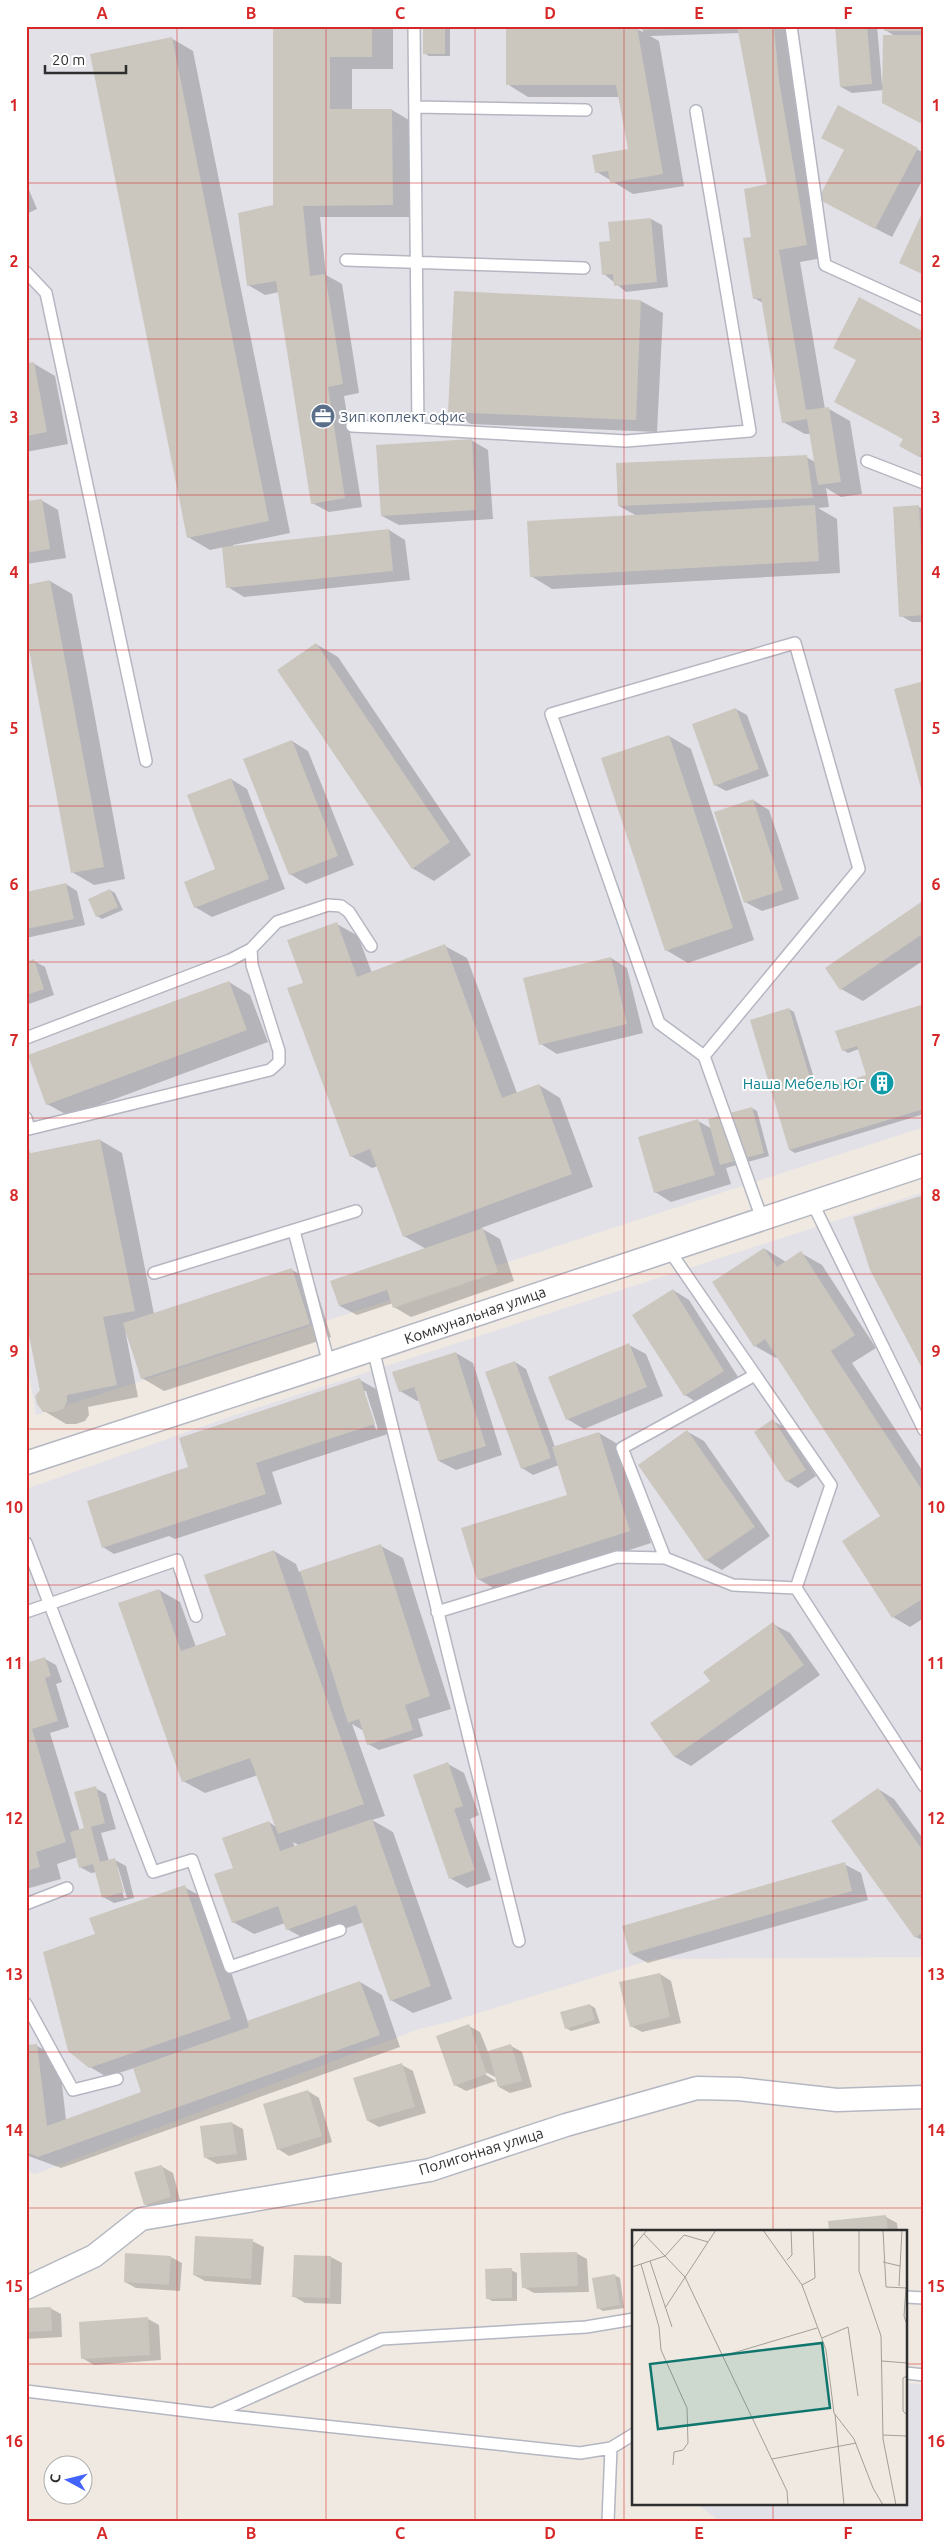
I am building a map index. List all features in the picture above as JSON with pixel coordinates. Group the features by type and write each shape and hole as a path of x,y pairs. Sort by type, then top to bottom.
{"street":[{"name":"Коммунальная улица","path":"26,1463 373,1350 924,1165"},
{"name":"Полигонная улица","path":"26,2288 94,2256 141,2219 430,2170 566,2125 697,2088 739,2089 837,2100 924,2097"}],"lane":[{"path":"414,26 418,429"},
{"path":"791,26 825,265 924,310"},
{"path":"415,107 586,110"},
{"path":"352,426 626,441 750,431 696,111"},
{"path":"346,260 584,268"},
{"path":"26,272 46,293 146,761"},
{"path":"867,462 924,483"},
{"path":"704,1056 859,868 794,643 551,714 659,1023 704,1056 762,1219"},
{"path":"26,1038 230,960 251,948 277,922 328,905 341,906 349,912 371,946"},
{"path":"26,1118 29,1129 270,1070 279,1062 279,1051 252,965 251,948"},
{"path":"812,1202 924,1430"},
{"path":"154,1273 356,1211"},
{"path":"294,1231 329,1364"},
{"path":"669,1250 831,1485 796,1588"},
{"path":"373,1350 518,1941"},
{"path":"665,1558 622,1448 755,1374"},
{"path":"26,1543 153,1872 192,1860 230,1967 340,1930"},
{"path":"437,1612 617,1557 665,1558 732,1585 796,1588"},
{"path":"26,1612 177,1560 196,1616"},
{"path":"796,1588 924,1786"},
{"path":"26,1904 67,1888"},
{"path":"26,2004 73,2090 116,2079"},
{"path":"908,2297 924,2298"},
{"path":"212,2414 382,2339 586,2327 632,2319"},
{"path":"908,2373 924,2375"},
{"path":"26,2391 212,2414 580,2453 611,2448 632,2435"},
{"path":"608,2521 611,2448"}],"shaded area":[{"path":"26,26 924,26 924,1127 36,1415 26,1357"},
{"path":"924,1192 924,1957 654,1959 449,2022 419,2029 35,2174 26,2171 26,1489 238,1414"},
{"path":"908,2383 924,2384 924,2521 720,2521 696,2504 908,2504"}],"building":[{"path":"273,26 372,26 372,57 330,57 330,109 392,109 393,205 303,206 310,276 325,274 343,384 328,387 345,498 311,504 276,281 247,286 238,213 273,205"},
{"path":"423,26 445,26 445,54 423,54"},
{"path":"641,26 724,26 724,28 641,30"},
{"path":"737,26 774,26 779,81 807,245 779,250 806,410 829,407 841,482 818,485 807,419 782,423 761,298 753,299 743,238 751,237 744,189 767,184"},
{"path":"835,26 867,26 872,84 840,87"},
{"path":"884,26 924,26 924,31 884,31"},
{"path":"506,27 637,27 663,174 610,183 608,171 595,173 592,155 628,149 616,85 506,85"},
{"path":"883,35 924,35 924,125 882,103"},
{"path":"172,37 269,521 187,538 90,54"},
{"path":"838,105 918,148 875,229 818,199 844,150 821,138"},
{"path":"924,209 924,275 899,263"},
{"path":"651,218 657,282 614,286 613,274 602,275 599,242 610,241 608,222"},
{"path":"454,291 641,300 636,420 448,412"},
{"path":"859,297 924,332 924,450 919,457 899,446 903,439 834,402 856,360 833,348"},
{"path":"34,362 47,432 26,436 26,363"},
{"path":"472,439 476,510 381,516 376,445"},
{"path":"807,455 813,498 618,506 616,463"},
{"path":"42,499 50,549 26,553 26,501"},
{"path":"815,505 819,561 530,577 527,521"},
{"path":"919,505 924,615 899,617 893,507"},
{"path":"389,529 393,571 226,588 222,547"},
{"path":"50,580 104,867 71,873 26,634 26,585"},
{"path":"316,643 450,842 412,869 277,670"},
{"path":"924,681 924,796 923,796 894,689"},
{"path":"736,708 759,769 714,786 692,724"},
{"path":"669,735 733,928 665,951 601,758"},
{"path":"292,740 338,856 289,875 243,759"},
{"path":"231,778 269,879 194,908 184,882 215,869 187,795"},
{"path":"753,799 783,890 744,903 714,812"},
{"path":"66,883 74,919 26,929 26,892"},
{"path":"110,889 118,907 96,917 88,899"},
{"path":"924,900 924,933 840,990 825,968"},
{"path":"337,922 357,977 445,944 502,1098 539,1084 572,1174 403,1237 370,1149 350,1157 287,988 303,983 287,940"},
{"path":"611,957 627,1024 539,1045 523,978"},
{"path":"34,959 44,989 26,995 26,962"},
{"path":"229,981 247,1030 46,1105 28,1055"},
{"name":"Наша Мебель Юг","path":"921,1005 924,1012 924,1109 789,1150 750,1020 789,1008 814,1091 866,1075 857,1046 842,1051 835,1031"},
{"path":"752,1107 764,1153 720,1165 708,1119"},
{"path":"698,1119 715,1175 654,1193 638,1137"},
{"path":"100,1139 135,1311 103,1317 117,1385 67,1395 67,1402 63,1409 54,1412 43,1412 37,1404 35,1396 40,1390 26,1321 26,1154"},
{"path":"924,1195 922,1254 924,1372 870,1270 853,1217"},
{"path":"483,1228 498,1272 393,1308 387,1290 339,1306 330,1281"},
{"path":"764,1248 777,1267 801,1251 855,1335 831,1351 924,1493 924,1598 892,1618 842,1541 880,1516 765,1339 754,1347 712,1282"},
{"path":"292,1268 310,1324 141,1379 123,1323"},
{"path":"673,1289 724,1371 684,1396 632,1315"},
{"path":"629,1343 647,1387 566,1420 548,1377"},
{"path":"456,1352 486,1446 438,1461 414,1387 399,1392 392,1372"},
{"path":"515,1361 551,1458 521,1469 485,1372"},
{"path":"360,1378 375,1424 256,1463 266,1494 102,1548 87,1501 188,1467 179,1438"},
{"path":"773,1419 806,1470 786,1482 754,1432"},
{"path":"687,1430 755,1527 705,1561 638,1465"},
{"path":"599,1432 630,1531 477,1580 461,1528 567,1495 552,1447"},
{"path":"381,1544 430,1696 405,1705 413,1730 367,1745 359,1719 348,1723 300,1571"},
{"path":"274,1550 364,1804 278,1834 250,1758 182,1782 118,1603 159,1589 181,1651 226,1635 204,1575"},
{"path":"773,1622 804,1665 674,1757 650,1723 710,1681 703,1672"},
{"path":"45,1657 51,1676 45,1678 58,1721 32,1729 66,1842 36,1852 40,1867 26,1871 26,1663"},
{"path":"448,1762 463,1806 454,1809 475,1870 449,1879 413,1775"},
{"path":"96,1786 105,1823 91,1827 100,1862 115,1858 124,1892 102,1898 93,1864 79,1868 70,1832 84,1828 74,1792"},
{"path":"878,1788 924,1852 924,1931 915,1938 831,1821"},
{"path":"372,1819 431,1986 390,2001 356,1905 286,1930 278,1906 232,1923 214,1874 233,1868 222,1838 269,1821 280,1851"},
{"path":"845,1862 852,1891 630,1954 622,1926"},
{"path":"185,1885 231,2019 89,2068 68,2051 43,1952 95,1934 89,1918"},
{"path":"660,1973 670,2017 630,2027 619,1982"},
{"path":"360,1981 380,2035 38,2157 26,2152 26,2045 37,2044 47,2126 141,2092 133,2068 249,2027 247,2021"},
{"path":"590,2004 595,2020 565,2029 560,2012"},
{"path":"469,2024 487,2074 454,2086 436,2036"},
{"path":"511,2044 522,2081 498,2087 488,2051"},
{"path":"402,2063 415,2107 367,2121 353,2078"},
{"path":"308,2090 322,2136 277,2150 263,2104"},
{"path":"232,2122 237,2154 204,2158 200,2126"},
{"path":"162,2165 171,2197 144,2205 134,2172"},
{"path":"886,2215 888,2230 829,2230 828,2221"},
{"path":"195,2236 253,2239 251,2279 193,2275"},
{"path":"577,2252 578,2286 522,2288 520,2253"},
{"path":"125,2253 171,2256 169,2285 124,2282"},
{"path":"294,2255 331,2256 330,2298 292,2297"},
{"path":"512,2268 512,2298 486,2299 485,2269"},
{"path":"615,2274 620,2305 597,2309 592,2278"},
{"path":"51,2307 52,2331 26,2332 26,2308"},
{"path":"148,2317 150,2355 81,2359 79,2322"}],"place":[{"name":"Зип коплект офис","path":"323,416"},
{"name":"Наша Мебель Юг","path":"882,1083"}]}
